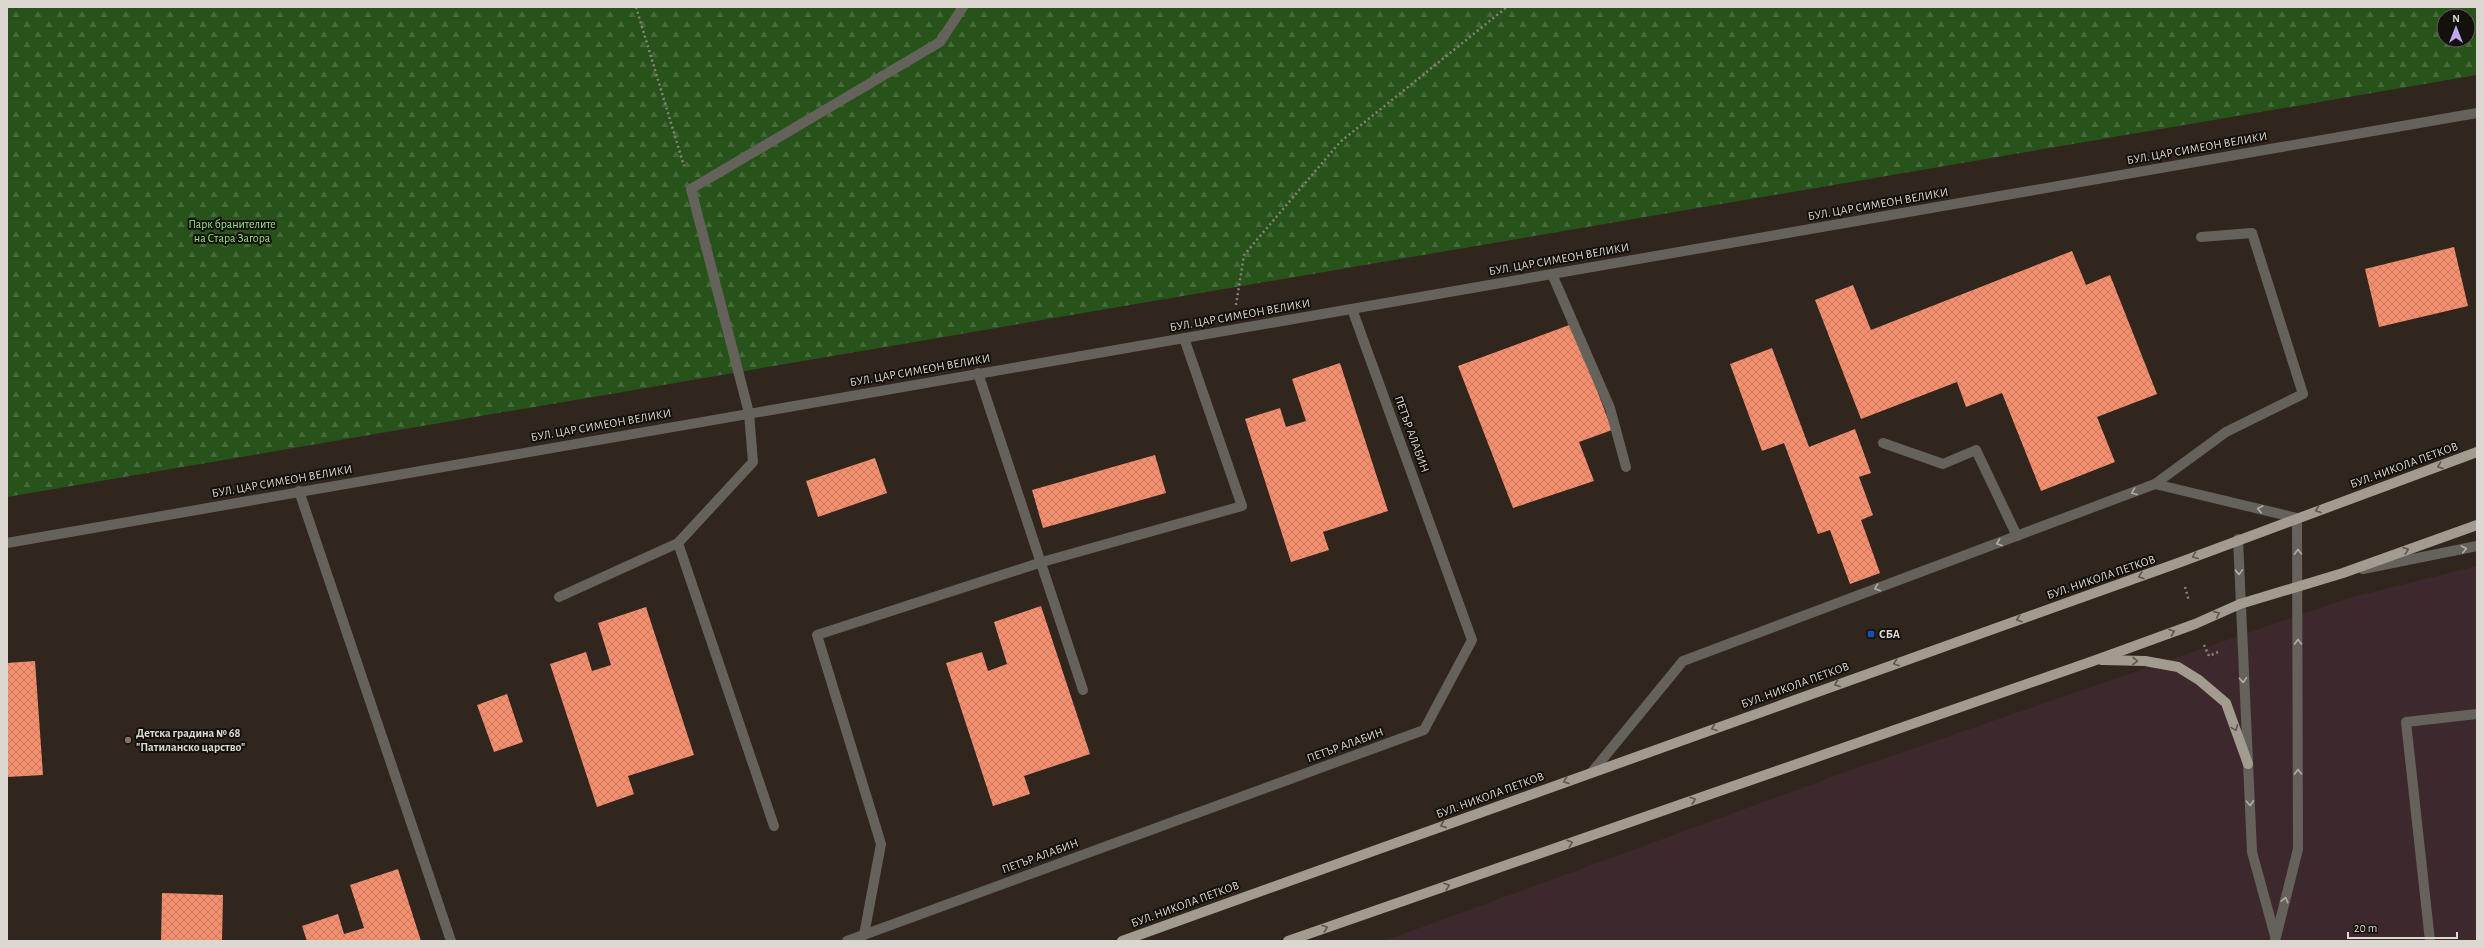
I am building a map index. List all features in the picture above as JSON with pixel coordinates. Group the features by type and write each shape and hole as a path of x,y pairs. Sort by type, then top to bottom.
{"main road":[{"name":"БУЛ. НИКОЛА ПЕТКОВ","path":"1122,941 2178,563 2238,539 2477,452"},
{"path":"1288,941 2096,660 2195,624 2240,604 2343,573 2477,525"},
{"path":"2096,660 2145,661 2178,667 2199,680 2226,703 2248,764"}],"street":[{"path":"559,597 678,543 753,462 749,413 691,189 940,42 963,7"},
{"name":"БУЛ. ЦАР СИМЕОН ВЕЛИКИ","path":"7,543 2477,113"},
{"path":"1592,772 1683,661 2156,484 2226,432 2303,394 2252,233 2202,238"},
{"path":"1552,274 1610,408 1626,466"},
{"name":"ПЕТЪР АЛАБИН","path":"847,941 1424,730 1472,640 1352,309"},
{"path":"864,935 881,844 817,635 1042,562 1242,506 1184,338"},
{"path":"978,373 1042,562 1083,690"},
{"path":"1883,443 1943,464 1976,450 2017,536"},
{"path":"2156,484 2298,518 2298,849 2275,939"},
{"path":"299,491 451,941"},
{"path":"2238,539 2252,852 2275,939"},
{"path":"678,543 774,826"},
{"path":"2343,573 2477,546"},
{"path":"2430,941 2406,722 2477,714"}],"path":[{"path":"636,7 691,189"},
{"path":"1232,329 1244,255 1340,142 1507,7"},
{"path":"2178,563 2195,624"}],"shaded area":[{"path":"2477,566 2477,941 1384,941 1851,770 2349,598"}],"green space":[{"name":"Парк бранителите на Стара Загора","path":"7,7 2477,7 2477,75 7,497"}],"building":[{"path":"2454,247 2468,306 2379,327 2365,269"},
{"path":"2072,251 2086,285 2110,275 2157,394 2097,417 2115,462 2041,491 2002,393 1966,407 1957,382 1861,419 1815,300 1853,285 1871,330"},
{"path":"1572,324 1612,430 1579,442 1594,481 1513,508 1458,366"},
{"path":"1772,348 1809,447 1855,429 1871,473 1859,477 1873,515 1861,520 1880,573 1850,584 1830,530 1818,534 1784,443 1762,451 1730,364"},
{"path":"1340,363 1388,511 1323,532 1329,550 1291,562 1245,419 1280,408 1286,427 1306,421 1292,379"},
{"path":"1155,455 1166,493 1043,528 1032,490"},
{"path":"875,458 887,493 818,517 806,481"},
{"path":"1041,606 1090,754 1024,776 1030,794 993,806 946,663 982,652 988,671 1007,664 994,622"},
{"path":"646,607 694,755 628,776 634,794 597,807 550,664 586,652 592,671 611,665 598,623"},
{"path":"35,661 43,775 7,777 7,663"},
{"path":"507,694 523,742 494,752 477,705"},
{"path":"398,869 421,941 307,941 302,926 338,914 344,934 364,928 350,885"},
{"path":"162,893 223,895 222,941 161,941"}],"place":[{"name":"СБА","path":"1871,634"},
{"name":"Детска градина № 68 \"Патиланско царство\"","path":"128,740"}]}
